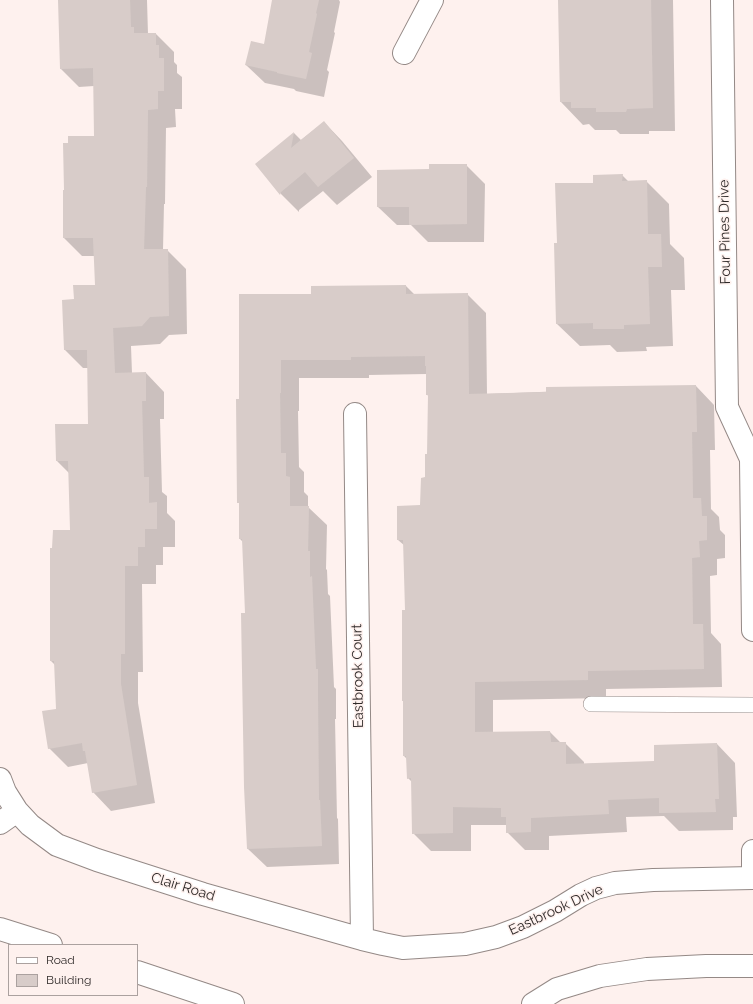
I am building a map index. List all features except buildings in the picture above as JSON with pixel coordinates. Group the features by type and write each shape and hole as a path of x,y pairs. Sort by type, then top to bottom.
{"street":[{"path":"404,53 432,0"},
{"name":"Four Pines Drive","path":"722,0 727,407 752,456 753,630"},
{"name":"Eastbrook Court","path":"355,414 362,939"},
{"name":"Clair Road","path":"0,779 5,792 9,817 30,825 57,845 97,860 203,894 362,939"},
{"path":"753,851 753,878"},
{"name":"Eastbrook Drive","path":"362,939 403,948 465,944 496,937 523,927 555,911 581,895 596,888 615,883 653,880 753,878"},
{"path":"0,929 48,944"},
{"path":"533,1004 557,989 600,976 647,969 706,966 753,966"},
{"path":"138,972 233,1004"}],"lane":[{"path":"591,704 753,704"}]}
